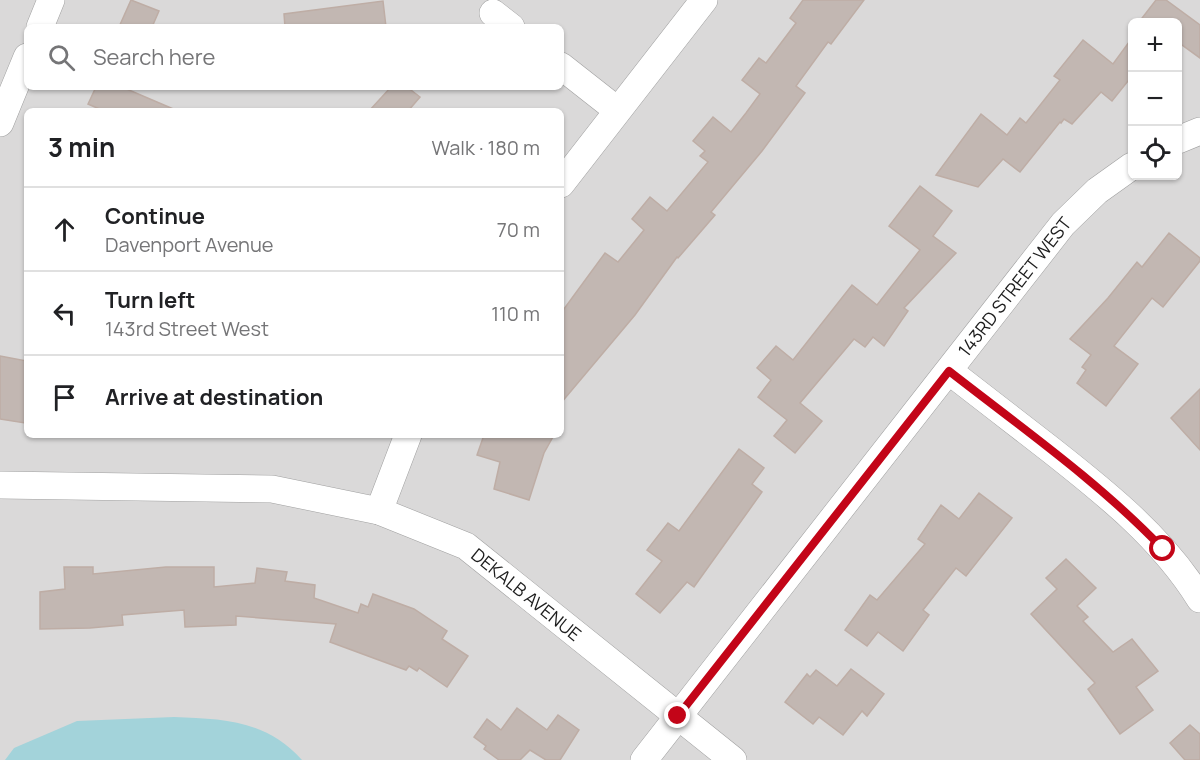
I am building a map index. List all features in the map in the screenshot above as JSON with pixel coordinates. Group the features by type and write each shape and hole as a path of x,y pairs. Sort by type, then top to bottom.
{"street":[{"path":"40,24 51,0"},
{"path":"564,180 704,0"},
{"path":"0,123 24,64"},
{"path":"564,68 617,110"},
{"path":"1182,138 1200,131"},
{"name":"143RD STREET WEST","path":"644,760 1063,224 1096,191 1128,169"},
{"path":"949,371 1132,516 1163,549 1200,599"},
{"path":"379,511 407,438"},
{"name":"DEKALB AVENUE","path":"0,485 272,489 379,511 466,546 733,760"}],"shaded area":[{"path":"0,0 1200,0 1200,760 0,760"}],"water":[{"path":"174,717 227,721 259,729 288,747 302,760 5,760 14,748 77,721"}],"building":[{"path":"131,0 159,11 153,24 120,24"},
{"path":"803,0 864,0 831,44 828,42 796,86 805,93 762,151 711,212 715,215 677,257 635,315 564,399 564,309 605,253 618,262 644,230 632,219 650,197 667,211 708,162 700,156 705,151 693,141 713,117 731,132 746,113 760,94 742,80 759,58 766,63 796,23 790,18"},
{"path":"1156,0 1166,0 1200,25 1200,58 1182,45 1182,18 1142,18"},
{"path":"383,1 386,24 285,24 284,14"},
{"path":"1083,40 1113,64 1128,43 1128,81 1112,101 1101,92 1072,124 1064,119 1060,122 1020,172 1003,159 978,187 936,175 981,114 1007,135 1020,118 1026,123 1060,80 1054,76"},
{"path":"95,90 129,90 171,108 97,108 88,104"},
{"path":"388,90 411,90 420,97 411,108 372,108"},
{"path":"920,186 952,211 933,236 956,253 904,308 908,311 884,346 873,337 865,347 854,339 800,403 822,421 795,453 774,436 787,420 758,397 771,380 757,368 776,346 793,360 852,285 877,305 920,250 889,226"},
{"path":"1169,233 1200,258 1200,261 1163,307 1152,298 1114,346 1138,364 1106,406 1077,383 1086,370 1082,367 1091,355 1070,339 1137,262 1142,267"},
{"path":"0,356 24,360 24,423 0,419"},
{"path":"1200,389 1200,450 1171,418"},
{"path":"483,438 552,438 544,453 529,500 494,489 500,462 477,455"},
{"path":"739,449 764,468 752,484 762,492 694,587 687,582 660,613 636,594 662,561 647,550 668,523 679,531"},
{"path":"979,493 1012,518 966,576 956,568 923,610 929,615 903,651 878,632 867,646 845,630 870,595 877,600 925,544 918,539 941,505 959,519"},
{"path":"1066,559 1096,588 1077,606 1088,617 1083,621 1113,652 1132,639 1158,671 1136,687 1153,710 1120,734 1088,689 1095,683 1031,614 1057,589 1046,578"},
{"path":"64,567 93,567 93,574 166,567 214,567 214,587 255,583 257,568 287,572 285,581 315,585 314,598 358,613 361,604 368,607 373,594 414,609 447,631 442,639 468,656 447,687 419,668 417,671 409,666 406,670 330,642 336,624 236,616 236,625 185,627 184,610 122,615 123,625 40,629 40,592 65,589"},
{"path":"851,669 884,694 867,716 862,711 843,735 819,717 813,724 785,702 807,674 810,677 816,670 837,686"},
{"path":"517,708 547,730 558,715 579,730 560,760 546,760 530,750 520,760 499,760 484,749 486,746 474,737 487,719 501,730"},
{"path":"1190,725 1200,734 1200,760 1185,760 1170,743"}],"route":[{"path":"678,716 949,371 1132,516 1163,549"}]}
